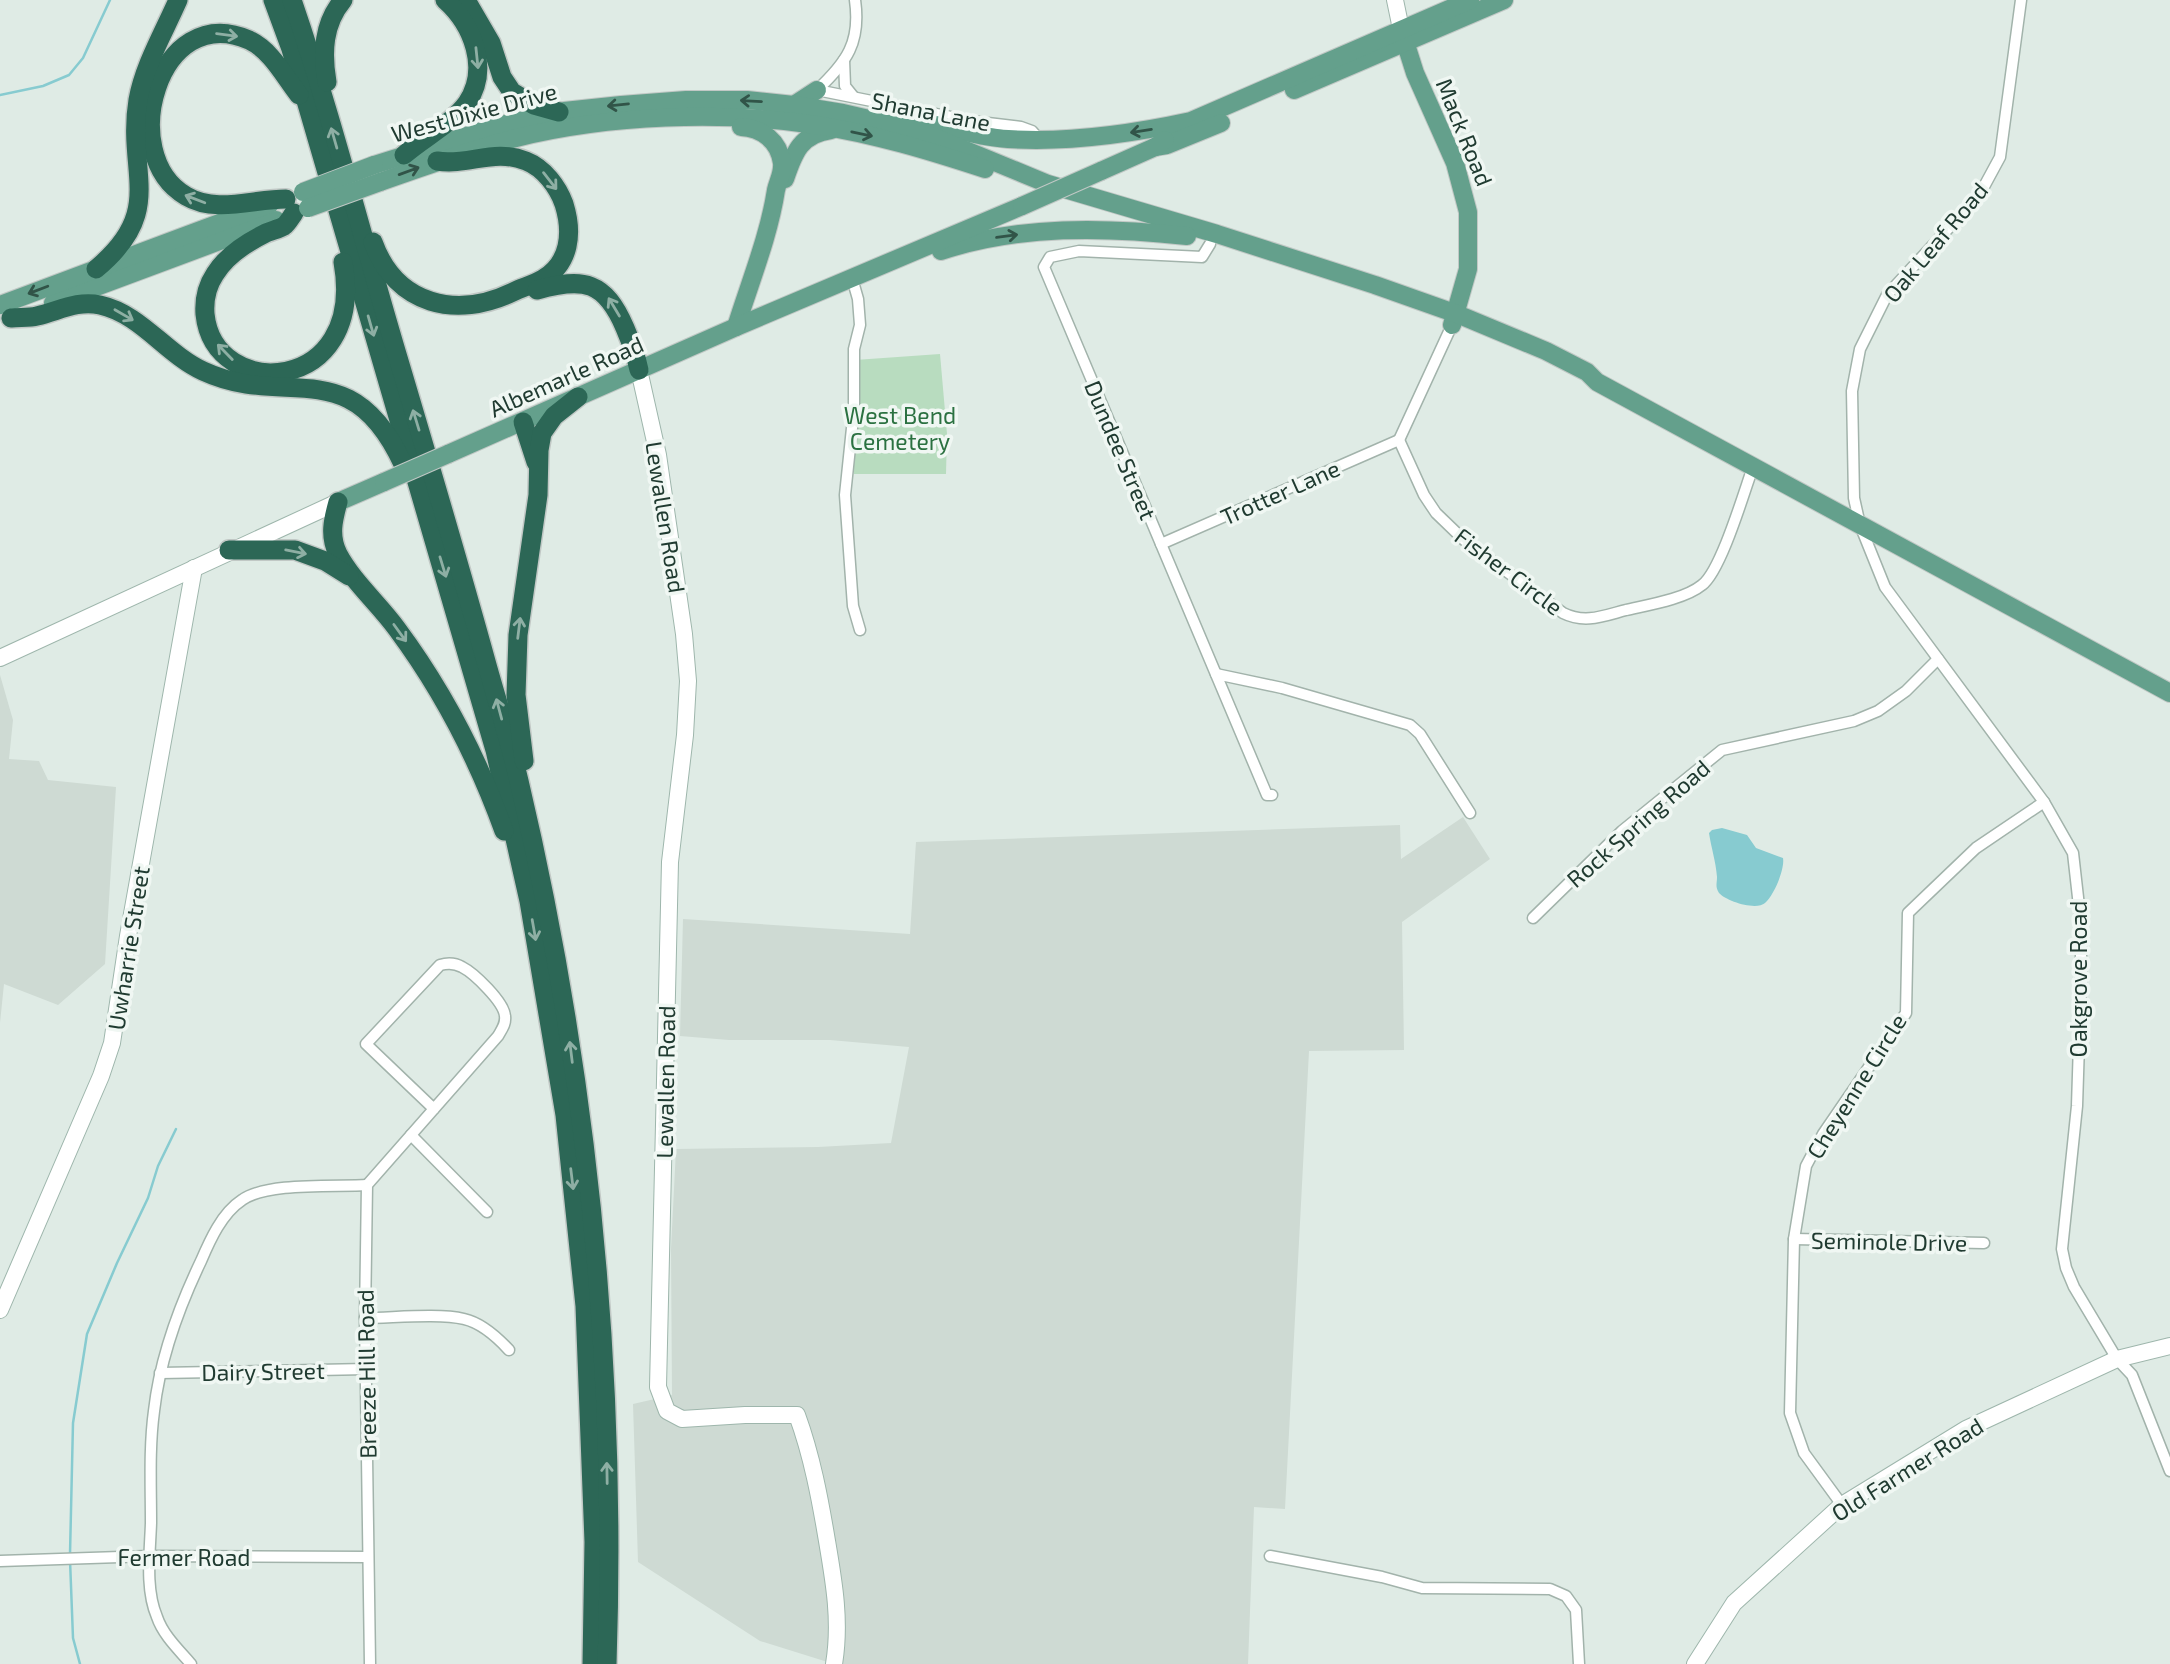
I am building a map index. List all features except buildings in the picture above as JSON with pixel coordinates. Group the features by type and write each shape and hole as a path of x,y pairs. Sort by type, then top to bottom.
{"highway":[{"path":"96,268 122,242 137,213 138,101 144,77 178,0"},
{"path":"273,0 291,49 306,104 347,214 464,579 518,776 538,866 569,1037 600,1302 606,1398 607,1664"},
{"path":"292,0 326,108 347,214 429,523 495,750 528,901 565,1115 585,1306 594,1542 592,1664"},
{"path":"326,108 328,89 324,64 325,38 330,20 342,0"},
{"path":"404,155 450,120 467,103 475,86 478,68 476,47 467,27 444,0"},
{"path":"467,0 486,34 502,77 512,92 534,105 559,113"},
{"path":"306,104 281,69 263,50 249,40 229,34 198,37 183,45 169,58 161,72 152,101 152,140 158,162 169,181 185,196 205,203 227,205 261,199 298,203 284,226 255,239 235,252 216,272 207,291 206,321 212,337 232,360 253,370 279,372 298,369 319,357 334,339 344,315 346,291 335,230 347,214"},
{"path":"437,161 454,164 491,156 513,157 531,163 544,173 561,198 569,233 563,260 545,278 505,297"},
{"path":"347,214 370,233 391,274 418,297 433,303 451,306 481,303 569,283 596,287 616,308 636,355 639,370"},
{"path":"4,315 36,316 74,304 102,305 124,315 189,363 213,375 248,383 313,388 351,400 370,414 388,435 404,467 417,509 429,523"},
{"path":"538,866 516,695 518,635 534,535 542,433 554,416 578,397"},
{"path":"523,422 539,470"},
{"path":"338,502 332,522 337,553 356,581 396,627 452,714 491,796 528,901"},
{"path":"229,550 295,550 325,561 356,581"}],"main road":[{"path":"1404,36 1470,0"},
{"path":"736,327 776,198 794,156 802,143 814,133 840,121 857,108 988,136 1040,140 1091,138 1143,131 1207,116 1404,36 1504,0"},
{"name":"Albemarle Road","path":"1156,147 1225,121 1404,36"},
{"name":"Mack Road","path":"1404,36 1415,74 1455,163 1468,212 1468,269 1454,320"},
{"path":"794,105 817,90"},
{"name":"West Dixie Drive","path":"377,173 404,155 501,125 559,113 686,100 747,100 794,105 840,121"},
{"name":"Albemarle Road","path":"338,502 1156,147 1201,123 1207,116"},
{"name":"West Dixie Drive","path":"4,315 377,173 437,161 516,138 552,131 620,122 704,118 840,121 917,130 979,161"},
{"path":"704,118 723,125 755,129 773,142 782,163 776,198"},
{"path":"979,161 1325,268 1454,320 1581,380 1597,382 2170,693"},
{"path":"979,161 1210,244 1454,320"},
{"name":"West Dixie Drive","path":"4,315 96,268 298,203"},
{"path":"893,261 917,260 956,246 987,239 1048,232 1106,230 1187,236"}],"street":[{"path":"817,90 844,60 853,44 857,18 855,0"},
{"name":"Mack Road","path":"1395,0 1404,36"},
{"name":"Oak Leaf Road","path":"1860,525 1854,498 1852,391 1860,349 1887,295 1980,194 2000,157 2021,0"},
{"path":"844,60 845,86 853,96"},
{"name":"Shana Lane","path":"817,90 971,121 1021,127 1032,131 1040,140"},
{"name":"Dundee Street","path":"1210,244 1202,257 1079,250 1050,257 1044,267 1267,794 1272,795"},
{"path":"852,278 858,299 860,325 854,349 854,409 845,495 853,606 860,630"},
{"path":"1399,440 1454,320"},
{"name":"Lewallen Road","path":"639,370 658,455 684,634 688,681 685,735 670,862 658,1387 667,1411 682,1419 745,1415 797,1416 819,1494 836,1593 838,1622 834,1664"},
{"name":"Trotter Lane","path":"1161,544 1399,440"},
{"name":"Fisher Circle","path":"1399,440 1424,495 1436,513 1475,548 1576,620 1664,601 1705,583 1717,564 1753,467"},
{"name":"Albemarle Road","path":"0,658 338,502"},
{"name":"Oakgrove Road","path":"1860,525 1885,587 2044,802 2073,853 2081,925 2077,1106 2062,1249 2074,1287 2117,1359 2132,1375 2170,1471"},
{"name":"Uwharrie Street","path":"0,1310 101,1076 112,1043 130,925 194,568"},
{"name":"Rock Spring Road","path":"1533,918 1622,831 1722,750 1854,721 1878,711 1906,691 1938,659"},
{"path":"1216,674 1282,688 1410,724 1420,734 1470,813"},
{"name":"Cheyenne Circle","path":"1842,1504 1804,1453 1790,1412 1794,1240 1806,1166 1823,1135 1906,1013 1908,913 1976,848 2044,802"},
{"path":"191,1664 163,1630 157,1618 153,1603 150,1556 153,1413 173,1323 184,1295 211,1240 233,1207 243,1199 264,1190 367,1185 498,1036 505,1025 505,1013 499,1000 461,966 449,963 440,965 366,1044 434,1108"},
{"path":"411,1135 487,1212"},
{"name":"Breeze Hill Road","path":"367,1185 365,1318 370,1664"},
{"name":"Seminole Drive","path":"1794,1240 1984,1243"},
{"path":"365,1318 464,1319 480,1325 509,1350"},
{"name":"Old Farmer Road","path":"1695,1664 1734,1603 1842,1504 1966,1429 2117,1359 2170,1346"},
{"name":"Dairy Street","path":"160,1373 367,1368"},
{"name":"Fermer Road","path":"0,1561 150,1556 368,1557"},
{"path":"1270,1556 1382,1577 1422,1588 1550,1589 1566,1596 1576,1610 1579,1664"}],"shaded area":[{"path":"0,675 13,720 9,759 39,761 48,780 116,787 105,964 58,1005 4,984 0,1023"},
{"path":"1463,817 1490,859 1402,922 1404,1050 1309,1051 1285,1509 1254,1507 1248,1664 834,1664 760,1641 638,1562 633,1404 672,1395 671,1249 676,1149 891,1143 909,1047 830,1040 729,1040 680,1036 683,919 910,934 916,842 1400,825 1401,859"}],"green space":[{"name":"West Bend Cemetery","path":"940,354 947,434 946,474 854,474 855,360"}],"water":[{"path":"1722,828 1747,835 1756,848 1783,858 1778,882 1765,903 1755,906 1741,904 1719,893 1709,833"}],"waterway":[{"path":"0,95 43,86 69,75 83,58 110,0"},
{"path":"70,1554 73,1423 87,1334 176,1129"},
{"path":"70,1560 73,1638 80,1664"}]}
